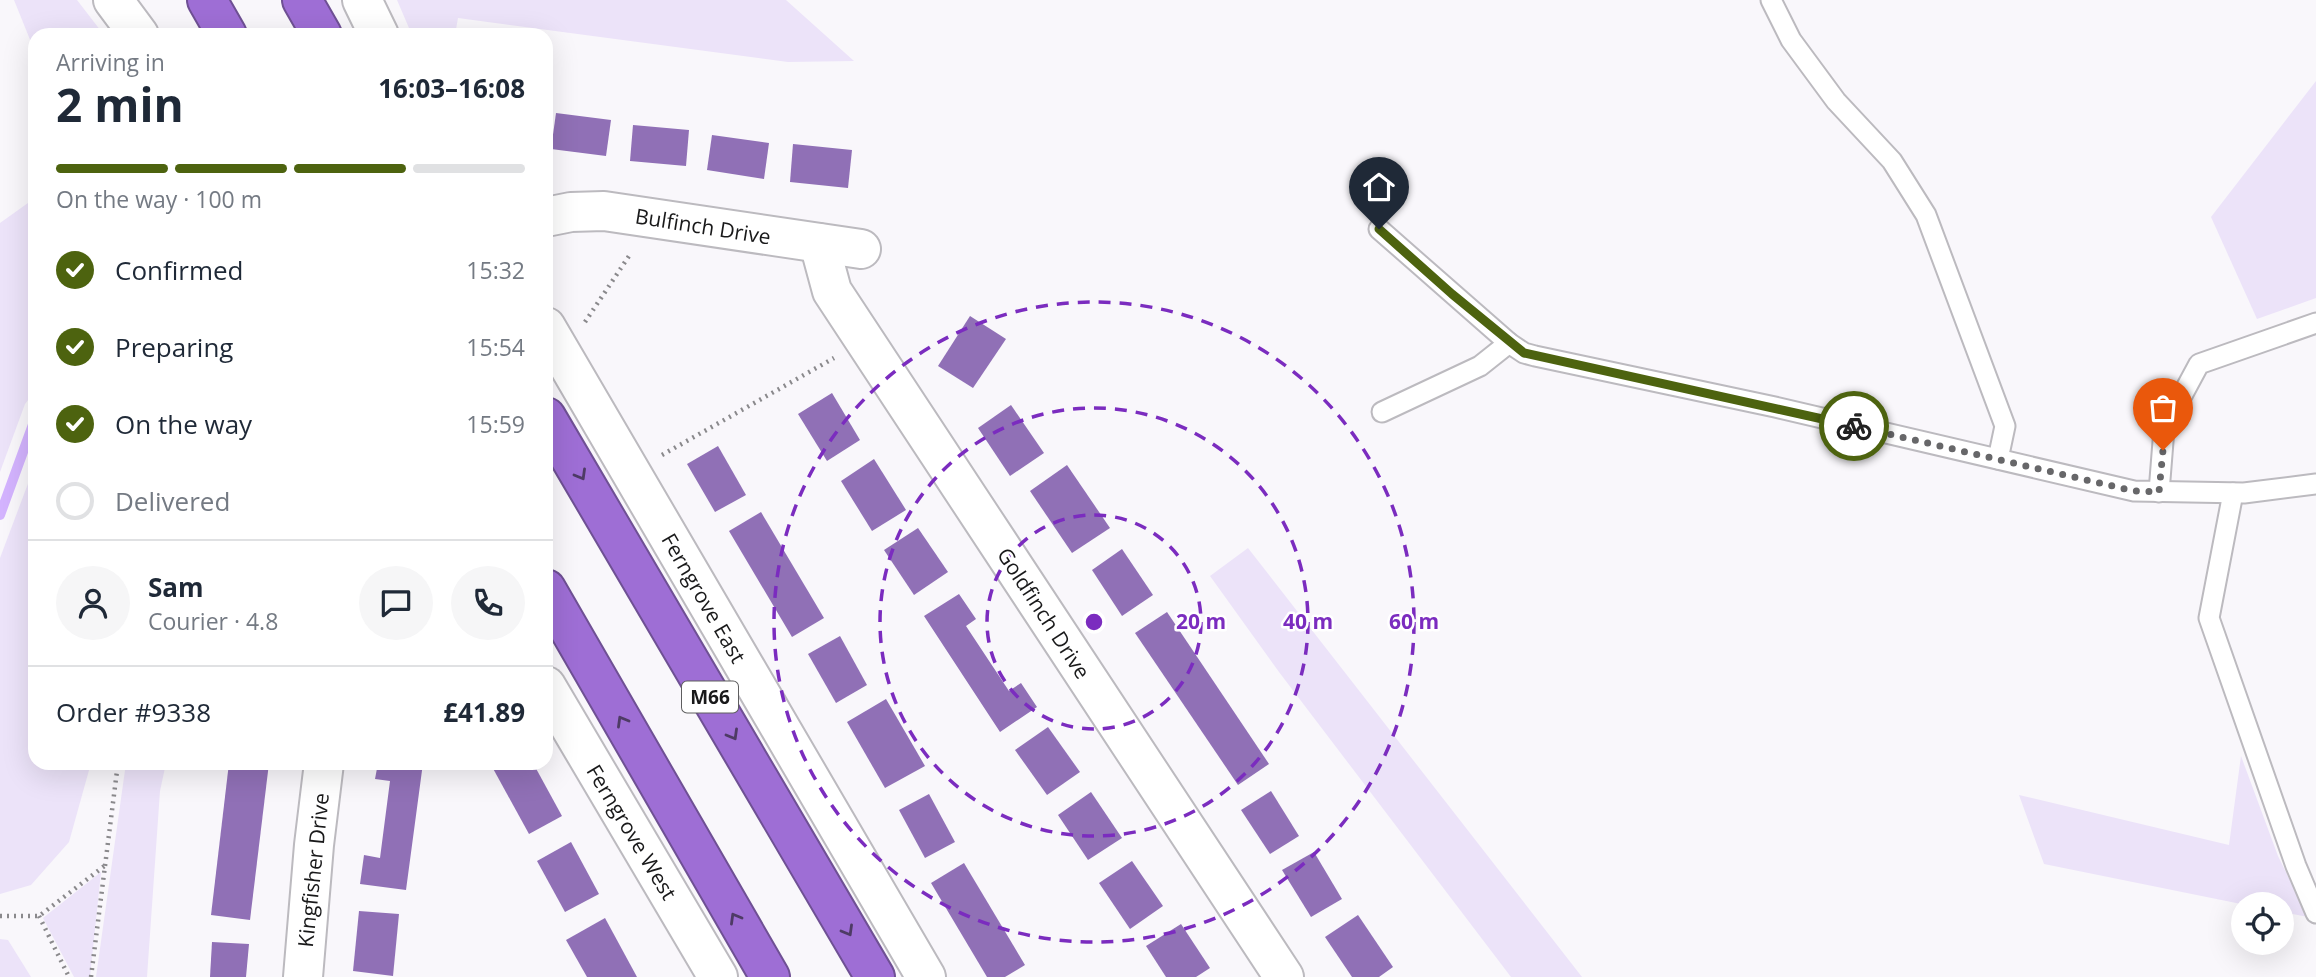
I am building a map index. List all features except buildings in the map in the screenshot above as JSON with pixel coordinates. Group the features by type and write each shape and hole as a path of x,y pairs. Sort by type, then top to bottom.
{"highway":[{"path":"207,0 224,28"},
{"path":"302,0 318,28"},
{"name":"M66","path":"553,428 875,977"},
{"path":"553,601 769,977"}],"street":[{"path":"113,0 134,28"},
{"path":"362,0 376,28"},
{"name":"Bulfinch Drive","path":"553,216 604,211 861,249"},
{"name":"Goldfinch Drive","path":"819,243 832,291 1284,977"},
{"name":"Ferngrove East","path":"553,338 926,977"},
{"name":"Ferngrove West","path":"553,699 718,977"},
{"name":"Kingfisher Drive","path":"303,977 323,770"}],"lane":[{"path":"1771,0 1791,40 1836,101 1892,161 1926,215 2005,426 1998,459"},
{"path":"1379,229 1509,343 1524,353 1535,356 1775,407 2134,491 2244,494 2316,484"},
{"path":"2159,492 2164,429 2199,364 2316,323"},
{"path":"1382,412 1480,366 1509,343"},
{"path":"2233,493 2208,618 2296,866 2316,913"}],"path":[{"path":"553,335 581,329 638,244 642,216"},
{"path":"631,472 864,341"},
{"path":"91,977 117,770"},
{"path":"0,916 39,916 107,864"},
{"path":"39,916 69,977"}],"shaded area":[{"path":"14,0 77,0 99,28 28,28 28,35"},
{"path":"397,0 786,0 854,61 788,62 553,31 553,28 458,18 456,28 409,28"},
{"path":"2316,81 2316,298 2257,319 2211,217"},
{"path":"28,203 28,400 0,472 0,223"},
{"path":"28,484 28,770 89,770 69,842 31,885 0,894 0,558"},
{"path":"1248,548 1582,977 1511,977 1279,672 1210,576"},
{"path":"2241,756 2278,856 2308,917 2294,914 2294,892 2231,892 2231,902 2044,864 2019,795 2229,845"},
{"path":"125,770 164,770 160,791 147,977 96,977"},
{"path":"101,872 90,977 74,977 43,918"},
{"path":"0,939 8,940 31,977 0,977"}],"waterway":[{"path":"0,515 28,438"}],"way so far":[{"path":"1854,426 2134,491 2159,492 2163,450"}],"route":[{"path":"1379,229 1509,343 1524,353 1854,426"}]}
